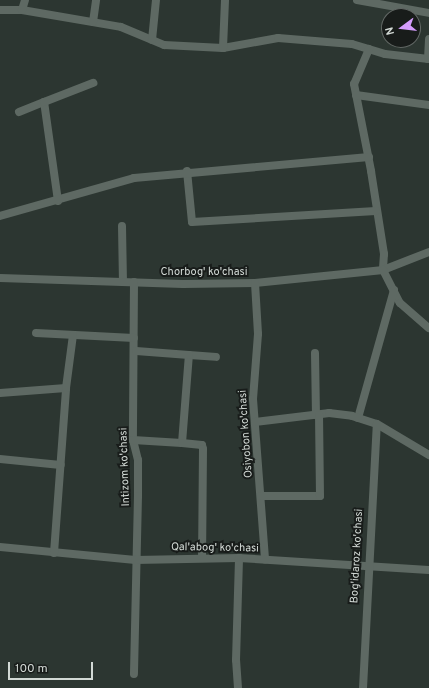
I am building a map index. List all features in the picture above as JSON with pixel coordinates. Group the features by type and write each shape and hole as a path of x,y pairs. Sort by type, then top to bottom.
{"street":[{"path":"22,10 25,0"},
{"path":"93,22 96,0"},
{"path":"152,40 156,0"},
{"path":"223,48 225,0"},
{"path":"357,0 429,13"},
{"path":"0,10 22,10 121,27 164,45 223,48 278,38 352,44 368,49 429,59 429,39"},
{"path":"368,49 354,84 369,157 376,211 384,254 383,270 400,303 429,328"},
{"path":"19,112 93,83"},
{"path":"356,96 429,105"},
{"path":"44,102 58,201"},
{"path":"0,216 58,201 116,181 188,171 369,157"},
{"path":"188,171 192,222 376,211"},
{"path":"122,226 123,282"},
{"name":"Сhorbog' ko'chasi","path":"0,278 123,282 255,283 383,270 429,252"},
{"name":"Intizom ko'chasi","path":"134,282 134,338 136,351 133,440 138,460 134,674"},
{"name":"Osiyobon ko'chasi","path":"255,283 258,334 253,399 265,560"},
{"path":"358,418 394,290"},
{"path":"36,333 134,338"},
{"path":"54,553 66,388 73,335"},
{"path":"136,351 216,357"},
{"path":"261,496 320,496 315,353"},
{"path":"182,442 189,355"},
{"path":"0,393 66,388"},
{"path":"255,422 317,415 358,418 377,424 429,455"},
{"name":"Bog'idaroz ko'chasi","path":"363,688 367,564 377,424"},
{"path":"133,440 202,444 202,557"},
{"path":"0,459 61,465"},
{"name":"Qal'abog' ko'chasi","path":"0,547 135,560 202,557 239,558 367,564 429,570"},
{"path":"238,688 236,660 239,558"}]}
